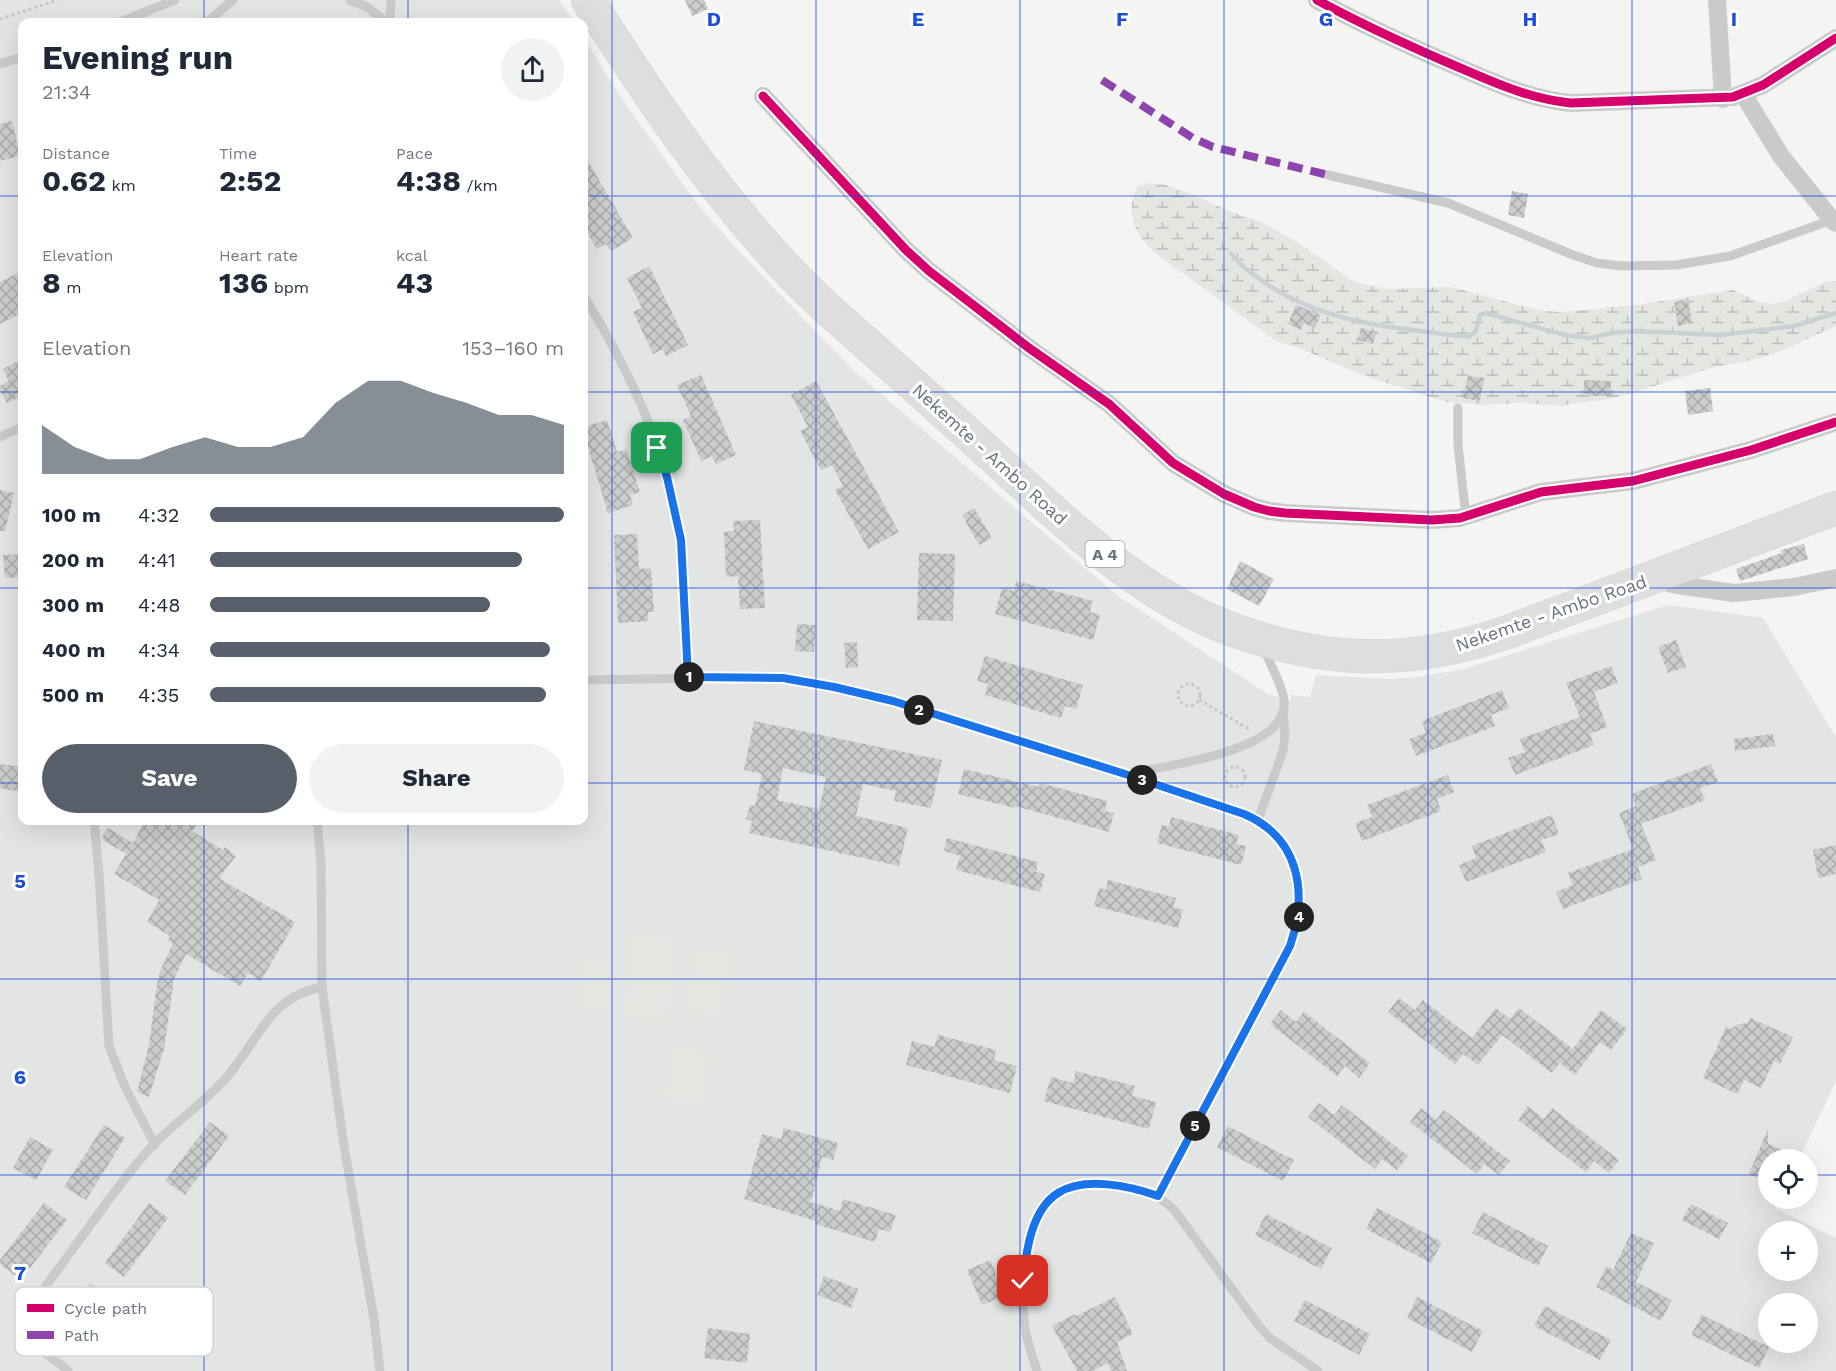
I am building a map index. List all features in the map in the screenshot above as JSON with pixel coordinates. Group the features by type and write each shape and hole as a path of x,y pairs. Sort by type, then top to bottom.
{"highway":[{"name":"Nekemte - Ambo Road","path":"588,0 662,114 706,174 776,258 820,302 1048,507 1121,567 1184,607 1239,632 1295,648 1338,655 1394,657 1436,652 1497,635 1836,508"}],"street":[{"path":"1317,0 1389,38 1506,87 1552,101 1571,104 1723,99 1743,94 1763,85 1836,38"},
{"path":"1718,0 1723,99"},
{"path":"1743,94 1781,156 1834,221"},
{"path":"763,96 916,261 1029,348 1089,389 1163,455 1209,486 1269,511 1432,520 1466,517 1541,492 1633,481 1751,450 1836,422"},
{"path":"1660,575 1669,583 1677,585 1734,593 1794,587 1836,578"}],"lane":[{"path":"130,18 175,0"},
{"path":"212,18 232,0"},
{"path":"350,0 367,7 382,18"},
{"path":"389,18 391,0"},
{"path":"0,64 18,58"},
{"path":"1328,175 1448,203 1573,255 1597,263 1621,266 1676,265 1730,256 1834,221"},
{"path":"588,303 626,371 667,477 681,540 688,677"},
{"path":"1458,408 1458,445 1466,517"},
{"path":"0,437 18,429"},
{"path":"1258,820 1283,750 1285,735 1284,700 1262,639"},
{"path":"588,680 688,677 783,678 834,687 906,705 1125,774 1258,820 1277,836 1292,861 1298,890 1298,922 1290,946 1158,1196"},
{"path":"1125,774 1224,753 1262,736 1275,726 1283,711"},
{"path":"94,825 109,1046 118,1072 155,1145"},
{"path":"317,825 321,862 322,987 343,1140 374,1319 380,1371"},
{"path":"44,1287 144,1155 228,1076 273,1013 296,995 322,987"},
{"path":"1037,1371 1024,1322 1023,1281 1029,1240 1036,1221 1045,1207 1058,1194 1068,1189 1094,1185 1130,1187 1158,1196 1174,1211 1264,1332 1318,1371"},
{"path":"50,1356 68,1371"}],"path":[{"path":"0,19 58,0"},
{"path":"1186,685 1195,686 1199,700 1192,705 1183,704 1180,701 1179,691 1186,685"},
{"path":"1199,700 1262,736"},
{"path":"1237,767 1241,769 1245,776 1242,784 1229,785 1225,777 1228,769 1237,767"}],"shaded area":[{"path":"0,0 559,0 571,18 18,18 18,825 588,825 588,44 624,102 694,200 735,247 854,371 1118,596 1268,694 1291,701 1291,695 1310,697 1316,675 1392,679 1460,670 1668,605 1763,618 1836,737 1836,1081 1804,1149 1758,1149 1758,1209 1776,1209 1801,1221 1758,1221 1758,1281 1818,1281 1818,1229 1836,1238 1836,1371 0,1371"}],"green space":[{"path":"1149,183 1166,185 1259,221 1297,242 1353,281 1385,289 1451,287 1544,311 1559,312 1637,305 1733,290 1770,304 1783,302 1825,282 1836,281 1836,326 1775,354 1711,368 1616,398 1559,406 1446,402 1359,374 1304,350 1276,341 1159,256 1144,241 1132,217 1133,198 1137,187"},
{"path":"632,934 677,939 668,1022 623,1017"},
{"path":"694,947 730,952 721,1016 685,1011"},
{"path":"585,961 608,962 607,1009 584,1009"},
{"path":"674,1046 711,1053 701,1107 664,1100"}],"building":[{"path":"685,0 704,0 708,9 692,16"},
{"path":"12,121 18,156 0,161 0,124"},
{"path":"588,161 633,238 611,251 606,244 597,249 588,233"},
{"path":"1512,191 1528,194 1524,218 1508,215"},
{"path":"649,266 688,345 666,356 663,349 653,354 633,312 642,308 627,278"},
{"path":"18,273 18,315 0,324 0,282"},
{"path":"1688,299 1692,323 1678,326 1674,302"},
{"path":"1296,305 1321,315 1315,328 1304,323 1301,330 1288,324"},
{"path":"1361,328 1377,332 1373,344 1358,340"},
{"path":"18,361 18,400 17,398 7,403 0,390 0,386 9,381 3,369"},
{"path":"701,375 736,455 716,464 712,456 701,461 683,420 691,416 677,385"},
{"path":"1468,376 1484,378 1480,401 1463,398"},
{"path":"1584,380 1611,381 1611,396 1584,394"},
{"path":"816,381 899,532 868,549 835,490 843,486 832,465 821,470 800,431 808,427 791,395"},
{"path":"1710,388 1713,411 1688,415 1685,391"},
{"path":"607,420 617,452 626,449 640,492 630,495 633,505 608,513 588,447 588,426"},
{"path":"0,490 14,493 5,531 0,531"},
{"path":"974,508 992,538 979,545 962,515"},
{"path":"760,520 765,608 740,609 738,576 726,577 724,532 734,531 733,521"},
{"path":"637,534 639,569 651,568 654,612 648,612 648,621 618,623 614,535"},
{"path":"1804,544 1808,559 1740,581 1736,569 1782,553 1781,550"},
{"path":"919,553 955,554 953,621 917,620"},
{"path":"18,554 18,577 5,578 3,555"},
{"path":"1240,561 1274,579 1259,606 1227,589"},
{"path":"1016,581 1093,601 1090,612 1100,615 1093,640 995,614 1002,588 1014,591"},
{"path":"797,624 816,625 814,652 795,651"},
{"path":"1676,640 1686,667 1668,673 1658,647"},
{"path":"857,642 858,667 846,668 844,643"},
{"path":"985,656 1083,685 1076,709 1065,706 1061,718 985,695 988,684 977,681"},
{"path":"1611,666 1618,683 1594,692 1607,727 1590,734 1594,745 1515,775 1508,758 1525,752 1520,739 1580,717 1566,683"},
{"path":"1502,690 1509,708 1491,715 1495,726 1416,756 1409,739 1426,733 1422,721"},
{"path":"754,721 942,760 931,808 894,801 896,791 863,784 856,816 908,828 899,866 749,833 752,821 746,819 750,805 755,806 762,774 744,770","holes":["783,768 826,777 819,809 777,800"]},
{"path":"1773,734 1775,746 1735,751 1734,739"},
{"path":"0,764 18,766 18,791 0,788"},
{"path":"1711,764 1718,782 1700,788 1705,800 1641,824 1656,860 1638,867 1642,879 1563,909 1556,892 1573,885 1568,873 1633,849 1619,813 1636,806 1631,794"},
{"path":"964,769 1039,787 1040,783 1107,801 1105,811 1114,813 1109,832 1015,806 1015,808 958,794"},
{"path":"1448,775 1454,792 1437,799 1441,811 1362,841 1355,823 1372,817 1367,805"},
{"path":"1552,815 1559,834 1541,840 1546,852 1466,882 1459,865 1476,858 1472,846"},
{"path":"1171,817 1239,835 1236,844 1246,846 1241,865 1157,843 1162,825 1169,827"},
{"path":"142,825 197,825 192,831 223,850 225,847 236,856 219,878 295,922 261,981 248,973 240,986 186,954 174,979 164,1049 149,1097 137,1092 149,1045 157,984 173,943 168,941 170,936 147,922 159,900 114,874 126,854 103,840 102,837 108,828 133,843"},
{"path":"947,838 1038,862 1036,872 1045,874 1040,892 956,870 960,856 944,851"},
{"path":"1836,845 1836,874 1818,878 1813,850"},
{"path":"1108,880 1176,898 1173,907 1183,910 1178,928 1094,906 1099,888 1106,890"},
{"path":"1399,998 1415,1010 1423,1000 1472,1038 1496,1008 1510,1019 1519,1008 1573,1049 1601,1010 1627,1029 1611,1050 1600,1042 1575,1075 1560,1063 1552,1073 1502,1035 1478,1065 1463,1054 1455,1064 1388,1012"},
{"path":"1281,1010 1296,1022 1304,1012 1370,1063 1359,1078 1345,1066 1337,1076 1270,1024"},
{"path":"1750,1018 1793,1037 1780,1064 1774,1061 1761,1088 1744,1080 1737,1094 1703,1078 1726,1027 1730,1029 1739,1024 1748,1023"},
{"path":"938,1035 996,1050 994,1060 1017,1066 1010,1093 906,1065 912,1041 934,1047"},
{"path":"1076,1071 1135,1086 1132,1096 1156,1102 1149,1129 1044,1101 1051,1077 1073,1083"},
{"path":"1319,1103 1334,1115 1342,1105 1408,1156 1397,1170 1382,1159 1375,1169 1308,1117"},
{"path":"1528,1106 1544,1119 1552,1108 1619,1160 1609,1173 1594,1161 1586,1172 1518,1120"},
{"path":"1421,1108 1436,1120 1444,1110 1510,1161 1499,1175 1484,1164 1477,1174 1410,1122"},
{"path":"210,1122 229,1136 185,1195 165,1181"},
{"path":"104,1125 125,1138 86,1200 64,1187"},
{"path":"1228,1126 1294,1160 1283,1181 1217,1147"},
{"path":"784,1128 838,1143 833,1160 822,1157 811,1202 840,1211 843,1199 896,1215 890,1232 879,1229 875,1242 744,1199 762,1134 781,1139"},
{"path":"1768,1129 1768,1144 1780,1149 1760,1149"},
{"path":"30,1137 53,1150 36,1180 13,1168"},
{"path":"1758,1153 1758,1178 1749,1174"},
{"path":"44,1203 67,1220 21,1280 0,1264 0,1260"},
{"path":"149,1203 168,1218 124,1277 105,1263"},
{"path":"1691,1204 1728,1223 1719,1239 1682,1220"},
{"path":"1377,1208 1442,1242 1431,1263 1366,1229"},
{"path":"1483,1212 1548,1246 1538,1266 1472,1233"},
{"path":"1266,1214 1332,1248 1321,1269 1255,1235"},
{"path":"1631,1233 1654,1243 1636,1282 1672,1300 1661,1321 1596,1287 1607,1266 1613,1270"},
{"path":"990,1260 1005,1296 982,1305 967,1270"},
{"path":"824,1276 858,1289 851,1308 817,1295"},
{"path":"1115,1297 1133,1334 1117,1342 1127,1371 1111,1371 1108,1363 1093,1371 1077,1371 1052,1326"},
{"path":"1417,1297 1483,1331 1472,1352 1407,1318"},
{"path":"1305,1300 1370,1334 1359,1355 1294,1321"},
{"path":"1545,1306 1611,1340 1600,1360 1534,1326"},
{"path":"1702,1315 1758,1342 1758,1353 1766,1353 1759,1368 1691,1335"},
{"path":"708,1328 750,1334 747,1363 704,1358"}],"waterway":[{"path":"1231,253 1258,278 1282,294 1307,306 1359,321 1469,337 1476,331 1480,315 1485,313 1565,335 1590,338 1635,331 1721,335 1794,326 1836,313"}],"marked path":[{"path":"1102,80 1193,138 1213,147 1328,175"}],"cycle path":[{"path":"1317,0 1386,35 1513,90 1571,103 1733,97 1763,85 1836,38"},
{"path":"763,96 906,250 929,271 1029,348 1109,404 1173,463 1224,494 1254,507 1285,513 1432,520 1460,518 1541,492 1633,481 1751,450 1836,422"}],"route":[{"path":"657,448 667,477 681,540 688,677 769,677 798,680 906,705 1244,814 1268,827 1277,836 1292,861 1296,875 1299,910 1298,922 1290,946 1158,1196 1112,1184 1082,1186 1058,1194 1045,1207 1031,1233 1025,1258 1023,1281"}]}
